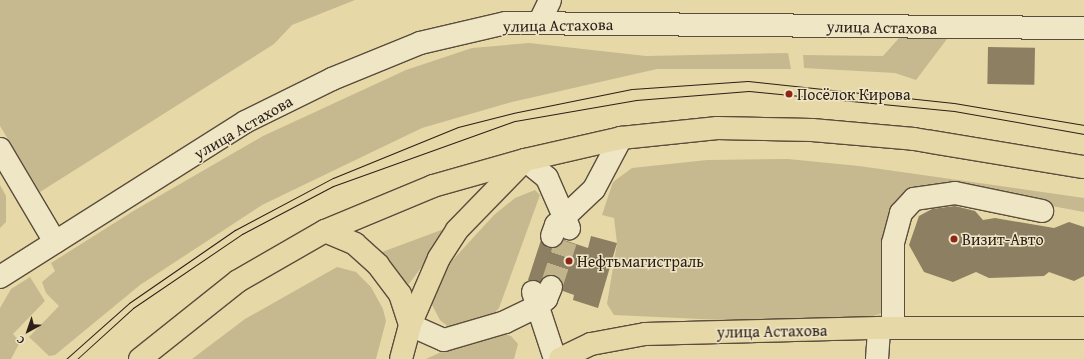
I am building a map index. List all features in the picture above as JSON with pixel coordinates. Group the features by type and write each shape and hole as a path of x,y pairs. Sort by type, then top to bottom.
{"main road":[{"path":"140,359 238,281 326,231 433,186 524,160 621,138 717,128 812,130 914,139 1084,167"},
{"path":"401,359 410,325 439,258 457,230 524,160"},
{"path":"326,231 355,244 378,265 400,294 410,325"},
{"name":"улица Астахова","path":"560,359 591,344 646,334 886,328 1084,328"}],"street":[{"path":"539,23 550,0"},
{"name":"улица Астахова","path":"0,277 245,122 332,79 420,43 506,23 1084,28"},
{"path":"566,216 594,189 621,138"},
{"path":"0,149 55,242"},
{"path":"524,160 547,178 566,216 570,231 559,239"},
{"path":"877,359 886,328 893,243 901,213 914,199 955,193 1042,211"},
{"path":"410,325 444,340 505,322 538,306 546,299 544,285"},
{"path":"538,306 555,359"}],"shaded area":[{"path":"0,0 355,0 292,25 274,44 40,192 0,126"},
{"path":"900,37 947,39 916,80 895,73 804,68 803,55 883,56"},
{"path":"529,43 646,56 788,53 791,69 657,69 512,102 422,128 262,205 140,285 55,355 49,356 29,337 59,306 46,293 42,282 55,271 51,263 135,210 263,136 406,70 472,48"},
{"path":"788,159 859,166 1084,198 1084,212 934,184 915,190 898,203 884,232 882,313 860,321 744,321 614,315 607,304 617,243 614,218 602,215 613,182 632,168 707,160"},
{"path":"0,185 6,196 6,222 0,228"},
{"path":"535,190 540,195 499,308 484,326 451,329 440,320 432,305 431,297 438,276 494,215 515,198"},
{"path":"452,226 409,284 404,285 374,255"},
{"path":"337,267 356,272 371,287 383,309 386,321 376,359 192,359 245,319"},
{"path":"30,277 45,301 13,334 20,342 11,359 0,359 0,308 11,289"},
{"path":"496,331 511,336 518,344 514,359 426,359 476,336"}],"building":[{"path":"988,47 1035,48 1034,85 987,84"},
{"path":"955,206 975,211 983,220 995,218 1054,228 1069,222 1084,227 1084,276 1074,281 1049,272 1044,276 989,278 976,272 953,282 924,272 909,245 919,216 932,209"},
{"path":"591,236 617,243 598,308 573,300 574,295 563,291 561,280 555,275 549,275 540,282 528,280 541,240 548,248 560,246 564,240 588,248"}],"tunnel":[{"path":"551,287 566,241"}],"tram line":[{"path":"66,359 129,303 235,230 333,178 458,127 513,113 632,89 748,81 954,103 1084,125"},
{"path":"77,359 133,308 242,234 333,186 515,121 636,100 749,91 954,111 1084,134"}],"place":[{"name":"Посёлок Кирова","path":"789,94"},
{"name":"Визит-Авто","path":"954,239"},
{"name":"Нефтьмагистраль","path":"569,261"}]}
